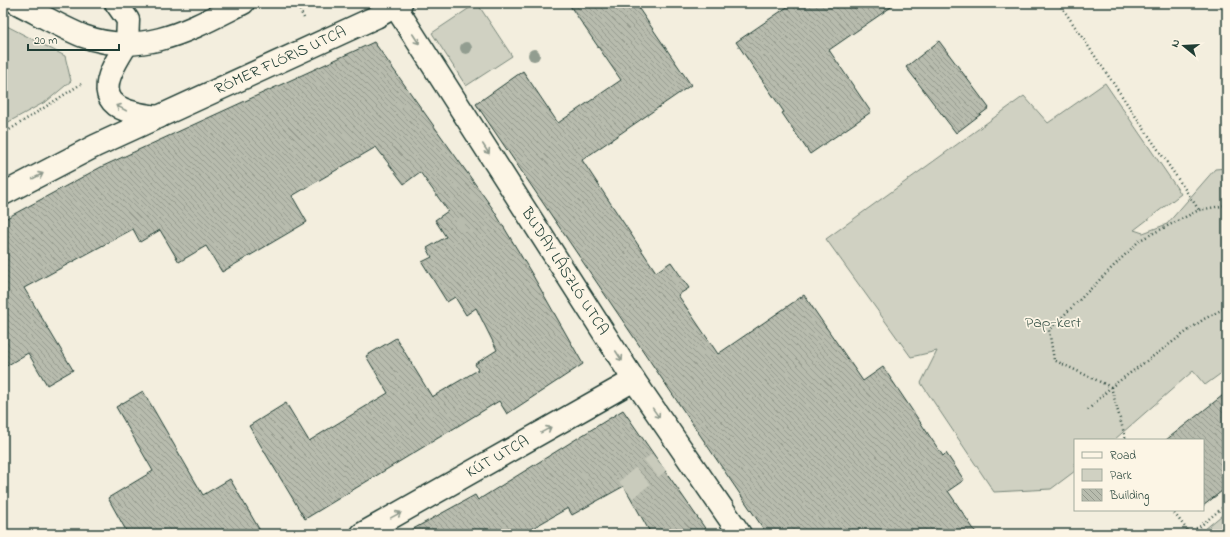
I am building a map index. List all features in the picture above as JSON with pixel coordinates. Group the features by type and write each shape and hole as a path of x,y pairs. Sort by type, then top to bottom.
{"street":[{"path":"17,3 84,36 102,41 127,44 166,38 202,24 243,3"},
{"path":"116,3 128,20 127,44 115,62 107,81 109,98 119,107 135,113 159,117"},
{"name":"RÓMER FLÓRIS UTCA","path":"3,194 95,146 376,17 398,5"},
{"name":"BUDAY LÁSZLÓ UTCA","path":"398,5 634,380 740,534"},
{"name":"KÚT UTCA","path":"362,534 634,380"}],"path":[{"path":"296,3 306,22"},
{"path":"1059,3 1199,210"},
{"path":"3,134 115,62"},
{"path":"1126,439 1111,386 1054,360 1049,330 1140,240 1199,210 1227,205"},
{"path":"1088,410 1111,386 1204,319 1227,307"},
{"path":"1173,511 1190,533 1227,504"}],"green space":[{"path":"477,3 512,56 466,86 432,33"},
{"path":"3,24 65,56 71,81 47,101 3,125"},
{"name":"Pap-kert","path":"1105,83 1181,194 1134,230 1143,233 1167,224 1215,169 1227,168 1227,369 1205,385 1193,371 1115,439 1074,439 1074,472 1051,489 994,492 921,383 937,351 911,357 826,239 1024,96 1048,123"},
{"path":"1227,511 1227,534 1199,534"}],"building":[{"path":"568,3 635,3 691,85 582,160 656,272 671,262 689,288 678,295 718,354 804,295 863,381 883,367 943,456 946,453 964,480 948,491 977,534 767,534 476,104 523,71 558,123 621,80"},
{"path":"793,3 897,3 829,50 871,112 810,154 782,113 784,112 736,42"},
{"path":"939,41 989,108 956,133 906,67"},
{"path":"374,42 493,209 583,364 507,414 499,401 305,519 249,426 286,403 309,441 388,393 366,356 396,338 432,397 478,370 475,364 497,350 476,308 466,315 455,297 447,302 422,262 432,257 427,248 446,237 435,220 448,211 420,172 404,184 376,147 292,196 307,222 222,272 206,246 179,262 160,230 140,242 133,229 24,288 73,370 47,385 28,353 3,368 3,220 101,167"},
{"path":"143,391 203,495 230,479 262,534 128,534 108,498 153,471 116,407"},
{"path":"1227,392 1227,487 1204,505 1204,439 1167,439"},
{"path":"623,410 709,534 651,534 624,486 572,515 568,508 522,534 404,534 475,495 478,500"}],"tunnel":[{"path":"626,490 659,462"}]}
